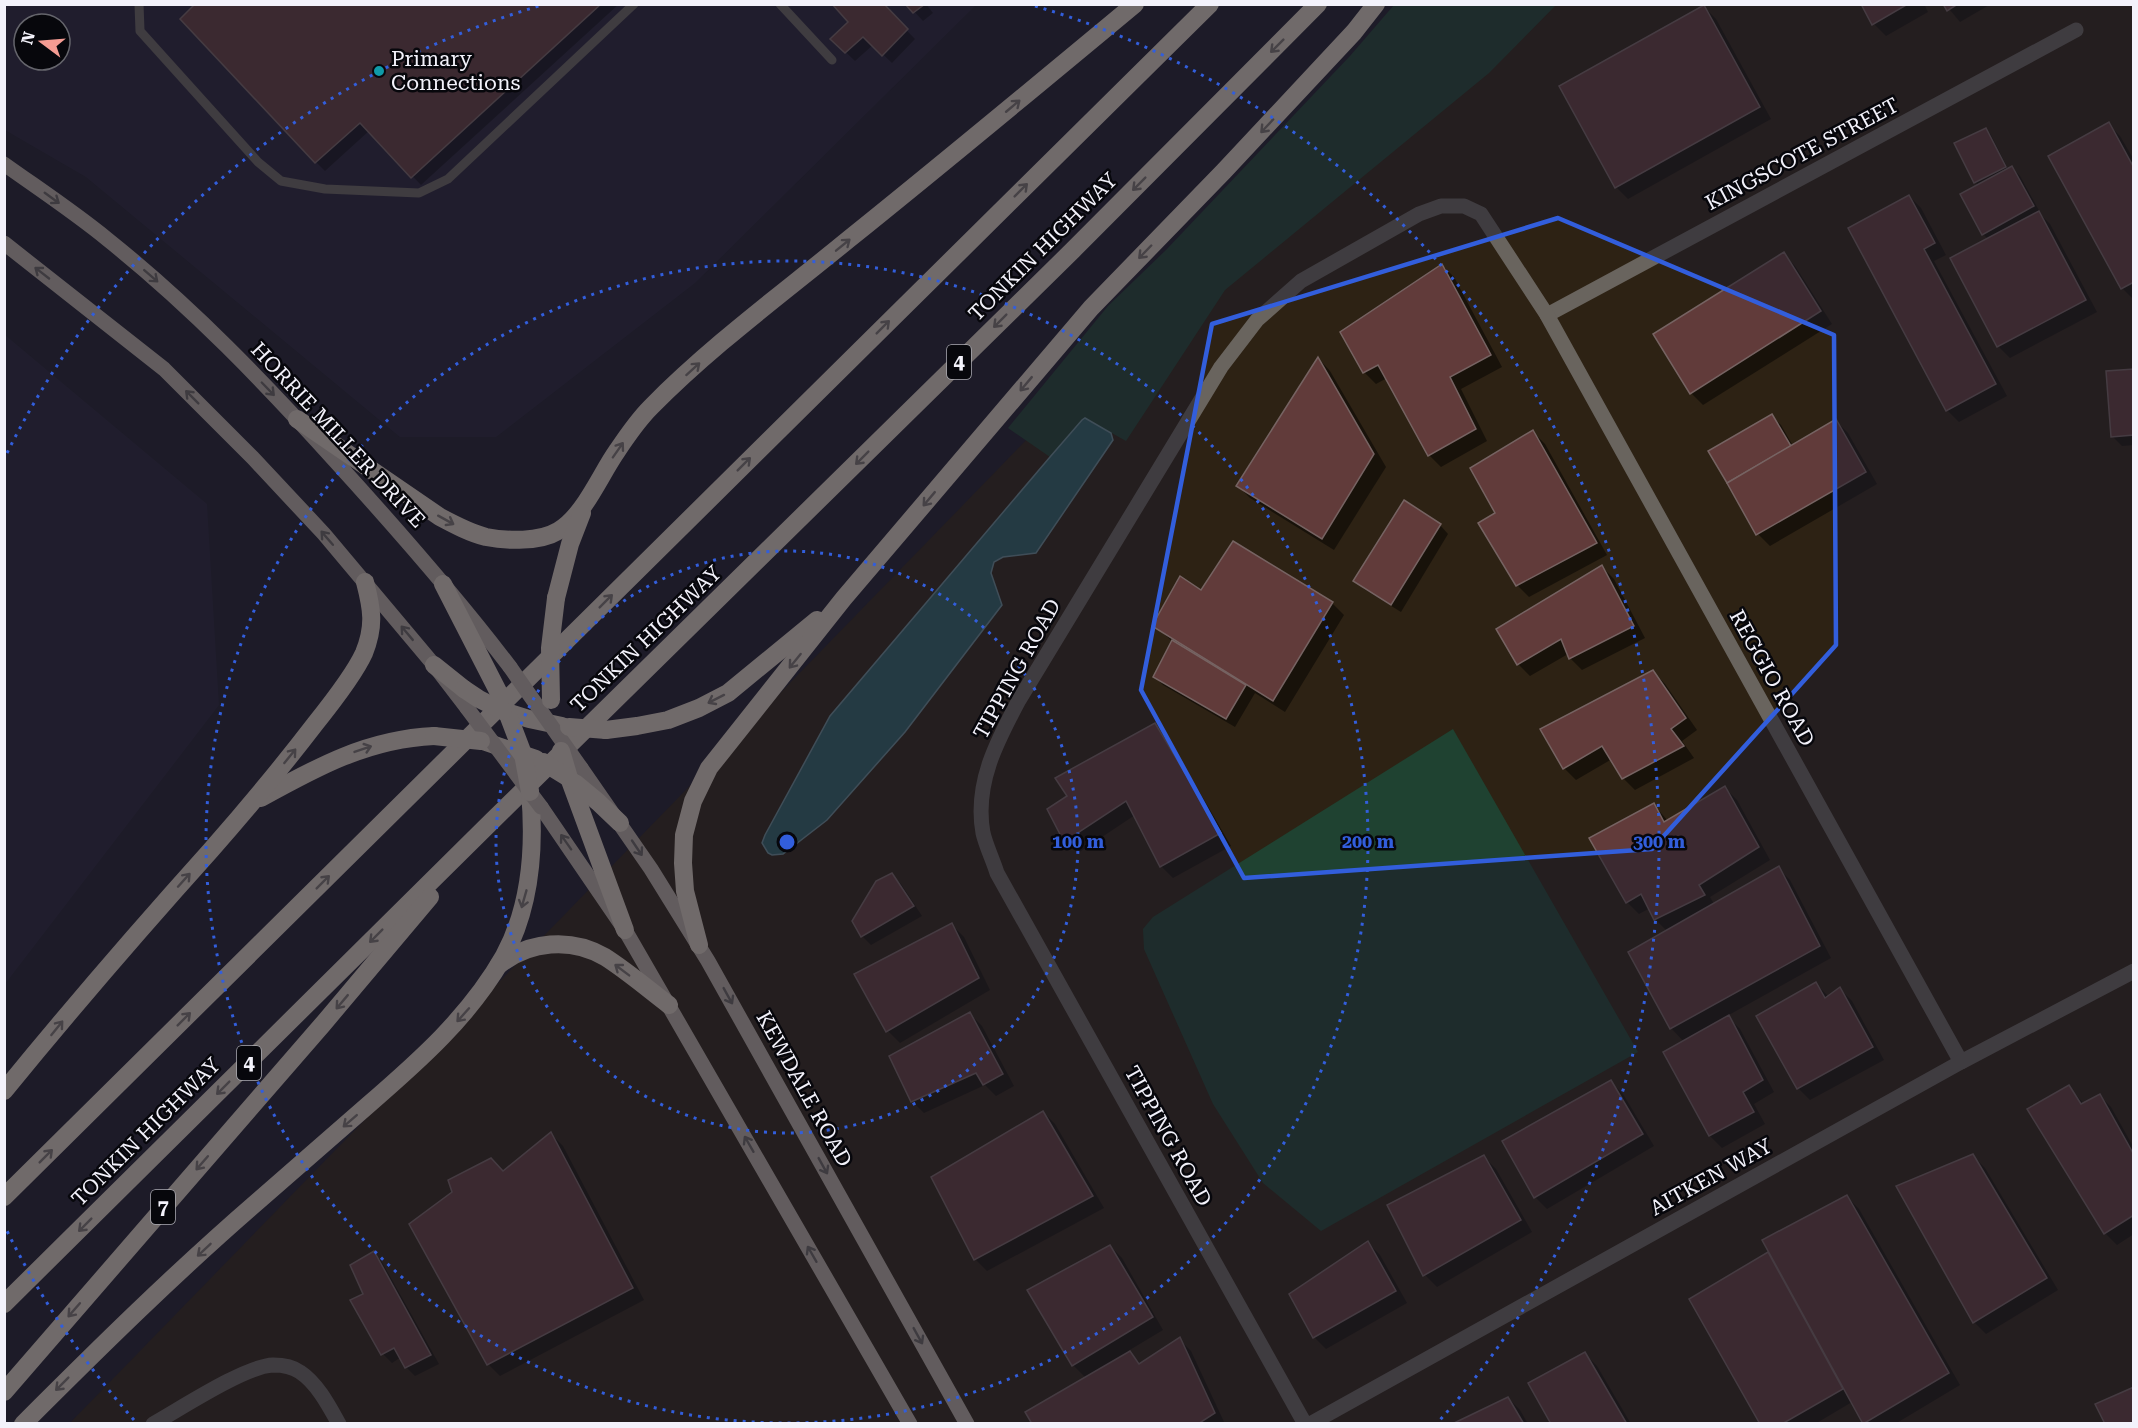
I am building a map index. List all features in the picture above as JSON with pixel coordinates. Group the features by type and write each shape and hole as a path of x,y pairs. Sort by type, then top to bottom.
{"highway":[{"path":"297,419 440,517 465,530 487,537 533,538 556,532 574,516 590,495 617,451 650,408 718,346 968,144 1135,4"},
{"path":"4,1197 1210,4"},
{"name":"TONKIN HIGHWAY","path":"4,1304 1065,258 1318,4"},
{"path":"699,945 685,891 684,835 693,801 709,768 844,598 1091,308 1224,171 1354,32 1376,4"},
{"path":"569,778 555,728 551,700 552,621 570,544 590,495"},
{"path":"4,1091 111,962 254,802 330,705 362,656 372,622 365,582"},
{"path":"23,1424 106,1341 239,1218 433,1047 468,1009 505,953 518,921 527,888 532,842 530,792 523,754 507,712 443,584"},
{"path":"434,665 461,692 507,712 555,728 606,730 651,724 699,708 728,693 844,598"},
{"path":"254,802 334,759 382,743 434,736 481,741 543,762 569,778 620,823"},
{"path":"584,790 625,930"},
{"name":"7","path":"4,1392 323,1024 501,812"},
{"path":"497,967 511,955 527,948 550,944 575,946 605,957 669,1005"}],"main road":[{"name":"HORRIE MILLER DRIVE","path":"4,164 106,238 160,284 212,332 297,419 402,535 500,654 555,728 584,790"},
{"path":"4,243 164,369 261,466 324,534 434,665"},
{"path":"461,692 495,745 552,822 625,930 910,1424"},
{"name":"KEWDALE ROAD","path":"620,823 699,945 967,1424"}],"street":[{"name":"KINGSCOTE STREET","path":"1547,315 2076,30"},
{"name":"TIPPING ROAD","path":"1305,1424 997,873 983,833 982,789 996,743 1019,700 1221,367 1257,320 1301,281 1419,214 1441,206 1464,206 1481,214 1547,315"},
{"name":"REGGIO ROAD","path":"1547,315 1961,1062"},
{"name":"AITKEN WAY","path":"1310,1424 1961,1062 2133,971"},
{"path":"153,1424 244,1373 272,1365 300,1372 319,1392 339,1424"}],"lane":[{"path":"139,4 140,31 258,162 281,181 325,189 419,193 448,179 634,4"},
{"path":"780,4 832,60"}],"highlighted area":[{"path":"1558,218 1834,335 1836,645 1652,849 1244,878 1141,690 1212,324"}],"shaded area":[{"path":"5,5 976,5 695,283 496,437 400,437 86,177 5,130"},
{"path":"1394,5 1556,5 1489,73 1225,290 1126,441 1085,418 1050,457 1008,428 1108,306 1166,250 1350,56"},
{"path":"1473,5 2133,5 2133,1423 69,1424 1288,171"},
{"path":"5,335 207,504 219,705 5,984"},
{"path":"1085,418 1111,433 1113,440 1036,553 1003,557 994,562 991,573 1002,605 905,732 827,820 783,854 768,853 762,843 765,835 830,716"},
{"path":"1453,729 1638,1052 1321,1231 1263,1183 1213,1104 1144,949 1143,929 1153,917"}],"building":[{"name":"Primary Connections","path":"195,4 601,4 411,178 360,123 315,163 180,19"},
{"path":"832,4 884,4 908,29 882,56 863,37 845,53 830,39 848,22"},
{"path":"905,4 925,4 913,13"},
{"path":"1861,4 1908,4 1872,25"},
{"path":"1943,4 1958,4 1947,11"},
{"path":"1704,5 1760,107 1615,188 1559,86"},
{"path":"2109,122 2134,168 2134,282 2121,289 2048,156"},
{"path":"1986,128 2006,167 1974,183 1954,143"},
{"path":"2012,166 2034,206 1982,235 1960,194"},
{"path":"1909,195 1935,243 1924,249 1996,384 1946,411 1848,228"},
{"path":"2039,211 2086,300 1997,347 1950,258"},
{"path":"1784,252 1821,311 1690,394 1653,334"},
{"path":"1442,264 1491,355 1450,377 1476,429 1428,456 1378,365 1363,373 1340,332"},
{"path":"1318,357 1374,454 1322,539 1236,486"},
{"path":"2134,369 2134,435 2111,437 2106,371"},
{"path":"1772,414 1791,446 1727,483 1708,451"},
{"path":"1836,419 1866,472 1756,535 1727,483"},
{"path":"1533,430 1597,543 1516,586 1478,523 1495,513 1470,468"},
{"path":"1404,500 1441,524 1391,605 1353,581"},
{"path":"1233,541 1333,602 1273,701 1152,626 1180,576 1201,590"},
{"path":"1602,565 1634,626 1569,659 1561,639 1517,665 1496,629"},
{"path":"1172,640 1246,685 1226,719 1153,677"},
{"path":"1653,670 1686,718 1671,729 1684,746 1622,779 1602,746 1563,769 1540,729"},
{"path":"1155,723 1221,833 1160,867 1126,801 1064,842 1047,809 1067,796 1055,778"},
{"path":"1725,786 1759,847 1699,885 1705,895 1654,920 1641,894 1626,903 1589,838 1654,803 1664,822"},
{"path":"1779,866 1820,946 1670,1029 1628,952"},
{"path":"892,873 914,906 861,937 852,921 876,881"},
{"path":"952,923 979,978 886,1032 854,974"},
{"path":"1816,982 1825,998 1840,987 1873,1047 1797,1089 1756,1016"},
{"path":"970,1012 1003,1074 983,1085 976,1073 911,1102 889,1056"},
{"path":"1729,1015 1763,1080 1743,1092 1754,1112 1709,1136 1663,1052"},
{"path":"1611,1080 1643,1134 1534,1198 1502,1141"},
{"path":"2069,1085 2081,1104 2100,1094 2134,1155 2134,1215 2104,1234 2027,1109"},
{"path":"1043,1111 1093,1196 974,1260 931,1177"},
{"path":"551,1132 633,1288 487,1365 409,1224 452,1192 448,1180 491,1158 503,1171"},
{"path":"1973,1154 2047,1278 1973,1323 1896,1186"},
{"path":"1484,1155 1521,1220 1423,1276 1387,1205"},
{"path":"1847,1195 1949,1373 1863,1424 1762,1240"},
{"path":"1368,1241 1396,1291 1313,1338 1289,1294"},
{"path":"1110,1245 1153,1317 1072,1366 1027,1290"},
{"path":"374,1251 431,1355 405,1368 394,1348 381,1355 350,1300 363,1294 350,1265"},
{"path":"1768,1252 1843,1389 1782,1424 1760,1424 1689,1299"},
{"path":"1180,1337 1215,1413 1198,1424 1032,1424 1025,1412 1130,1351 1139,1364"},
{"path":"1585,1352 1627,1424 1551,1424 1528,1383"},
{"path":"2134,1387 2134,1424 2105,1424 2095,1404"},
{"path":"1508,1397 1524,1424 1452,1424"}],"place":[{"name":"Primary Connections","path":"379,71"}]}
